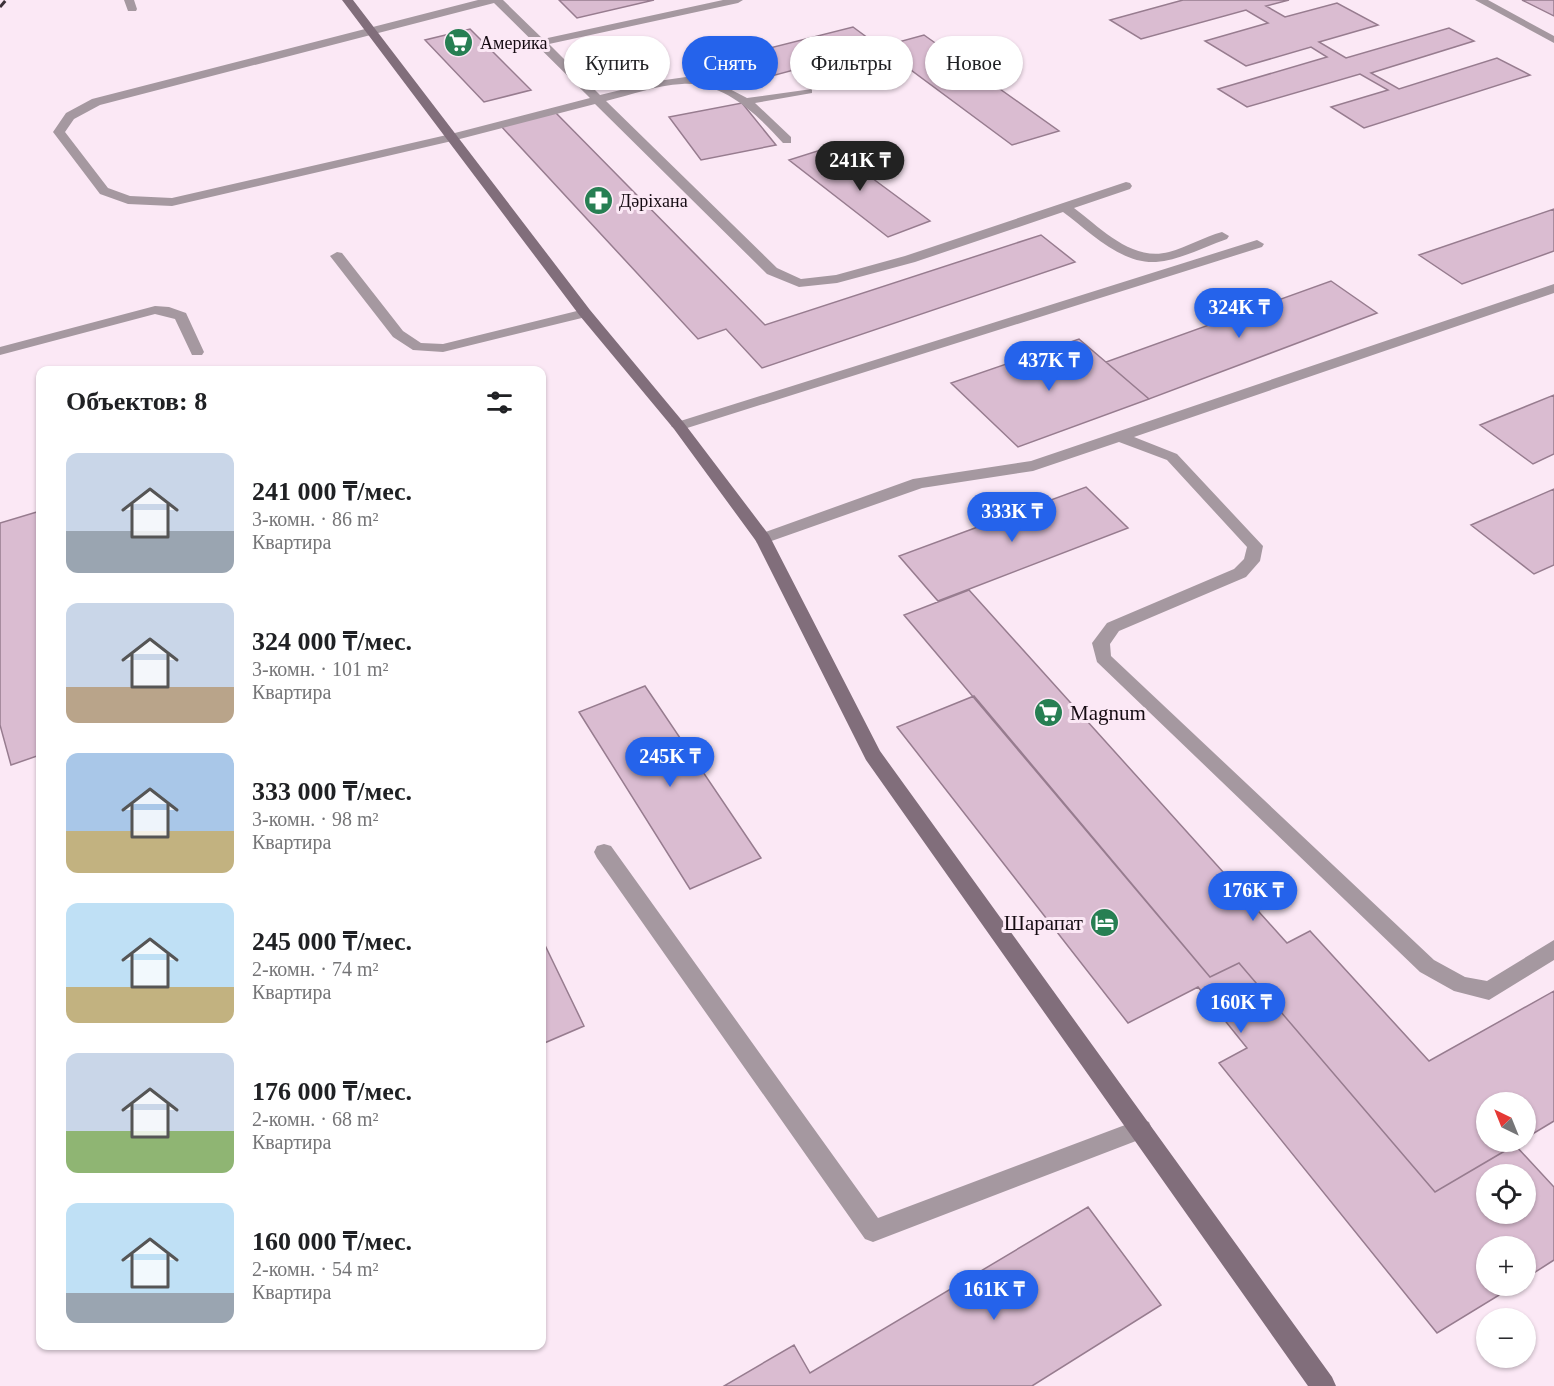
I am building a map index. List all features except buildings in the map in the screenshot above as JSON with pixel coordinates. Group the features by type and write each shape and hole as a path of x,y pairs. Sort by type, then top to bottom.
{"street":[{"path":"347,0 585,313 679,426 763,539 873,755 1142,1129 1323,1386"},
{"path":"491,0 96,102 70,116 59,132 104,191 128,200 172,202 452,137 658,84 685,80 709,85 747,101 765,115 787,140"},
{"path":"496,0 772,271 800,283 837,279 910,259 1126,186"},
{"path":"540,43 738,0"},
{"path":"1480,0 1554,40"},
{"path":"747,101 808,91"},
{"path":"1065,207 1125,250 1145,258 1171,254 1222,236"},
{"path":"679,426 1257,244"},
{"path":"337,256 398,334 418,347 443,348 585,313"},
{"path":"763,539 919,483 1034,466 1554,288"},
{"path":"0,351 155,310 169,310 181,316 197,352"},
{"path":"1119,436 1172,457 1255,546 1252,561 1240,573 1113,627 1101,643 1103,658 1427,966 1461,985 1489,991 1554,949"},
{"path":"604,852 873,1231 1142,1129"}],"railway":[{"path":"0,7 6,0"}],"place":[{"name":"Америка","path":"459,43"},
{"name":"Дəріхана","path":"598,201"},
{"name":"Magnum","path":"1049,713"},
{"name":"Шарапат","path":"1104,923"}]}
